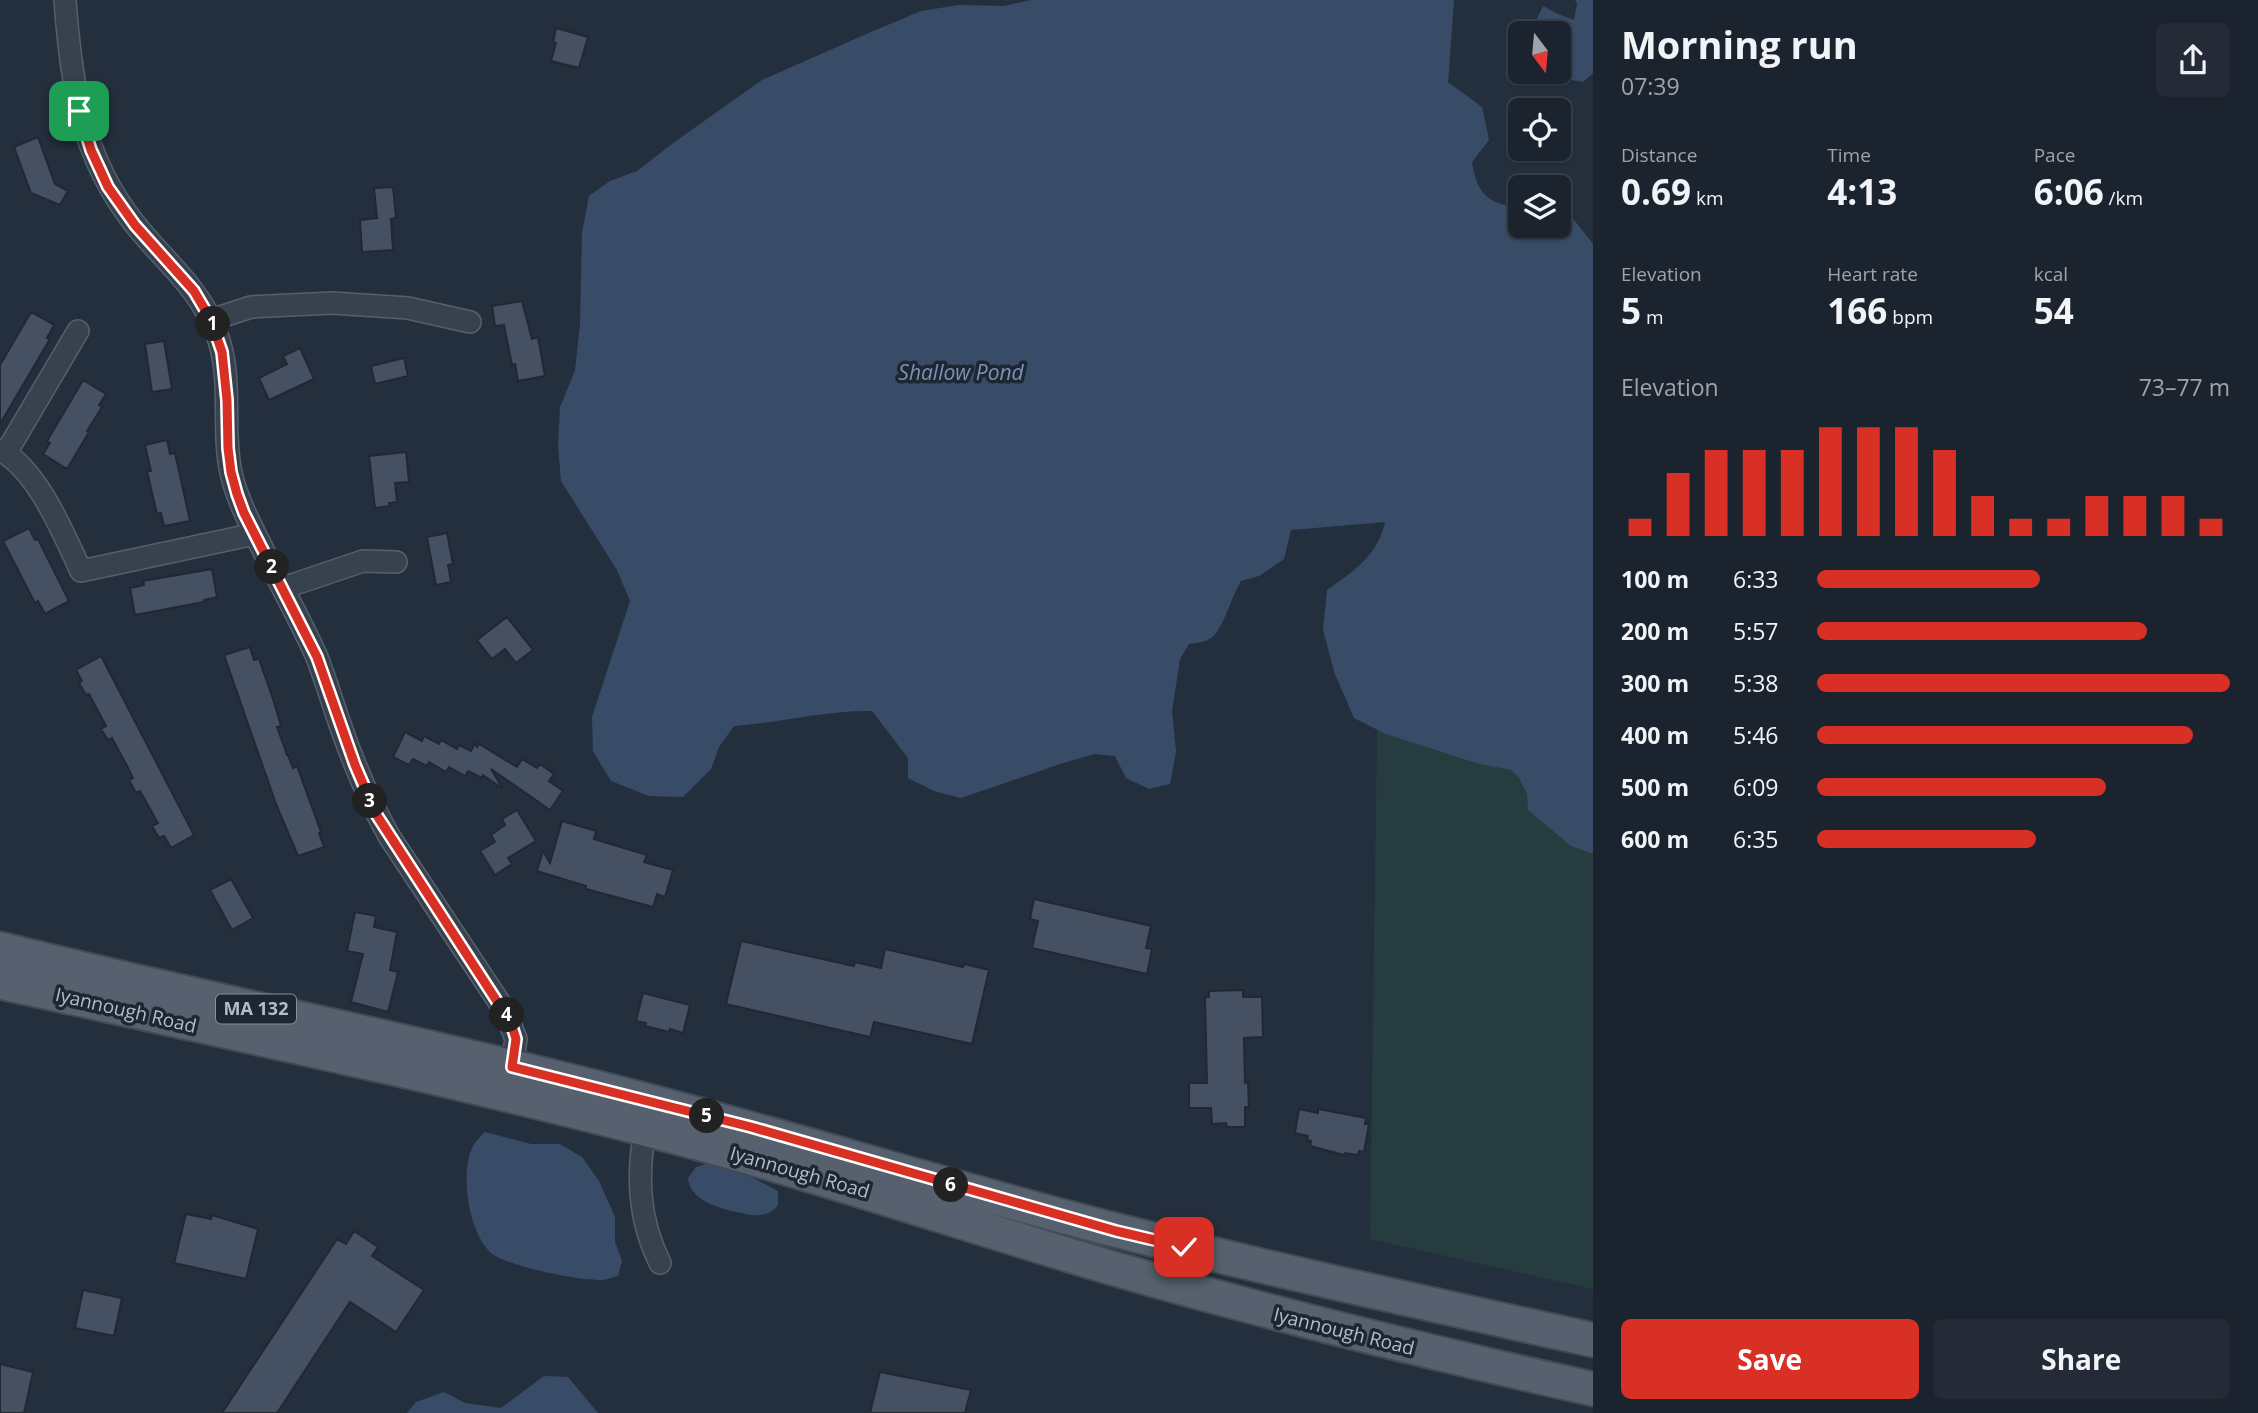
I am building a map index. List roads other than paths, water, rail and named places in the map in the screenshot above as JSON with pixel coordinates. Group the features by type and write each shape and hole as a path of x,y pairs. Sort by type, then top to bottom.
{"main road":[{"name":"Iyannough Road","path":"0,949 512,1067 751,1127 1116,1231 1593,1340"},
{"name":"Iyannough Road","path":"0,982 414,1074 645,1129 852,1187 1207,1295 1387,1342 1593,1390"}],"street":[{"path":"65,0 75,91 85,132 99,169 121,206 194,291 211,320 222,352 225,373 231,472 244,513 317,657 355,765 376,814 511,1023 516,1039 512,1067"},
{"path":"211,320 251,307 332,303 408,307 470,322"},
{"path":"78,331 3,452 33,480 81,571 255,534"},
{"path":"283,588 363,561 396,562"},
{"path":"645,1129 639,1165 639,1197 646,1231 660,1263"}],"water":[{"name":"Shallow Pond","path":"1031,0 1454,0 1448,82 1482,107 1489,140 1472,162 1474,173 1486,196 1508,206 1508,238 1571,238 1571,216 1593,244 1593,854 1571,846 1528,810 1527,794 1519,778 1511,770 1479,764 1386,734 1354,718 1335,674 1323,630 1327,590 1371,553 1385,522 1291,530 1284,559 1259,576 1241,581 1215,634 1206,640 1189,644 1180,659 1172,711 1176,752 1170,784 1149,789 1126,778 1115,756 1095,754 961,798 934,791 908,778 908,758 872,711 838,712 734,726 719,747 711,769 683,797 649,796 611,781 593,751 592,717 630,601 617,570 561,481 558,445 560,407 575,371 580,325 582,233 589,196 610,181 637,171 762,80 921,11 959,5 1004,6"},
{"path":"1575,0 1593,0 1593,73 1583,82 1572,80 1572,21 1536,21 1543,6 1574,20 1577,4"},
{"path":"485,1132 531,1144 560,1144 582,1157 599,1181 615,1217 615,1242 622,1261 618,1276 592,1280 561,1275 509,1262 489,1251 471,1214 467,1184 469,1155 474,1144"},
{"path":"706,1164 734,1170 778,1191 778,1205 766,1214 751,1215 703,1200 691,1187 688,1178 696,1167"},
{"path":"544,1376 568,1377 598,1413 407,1413 416,1402 444,1392 465,1403 501,1408"}]}
